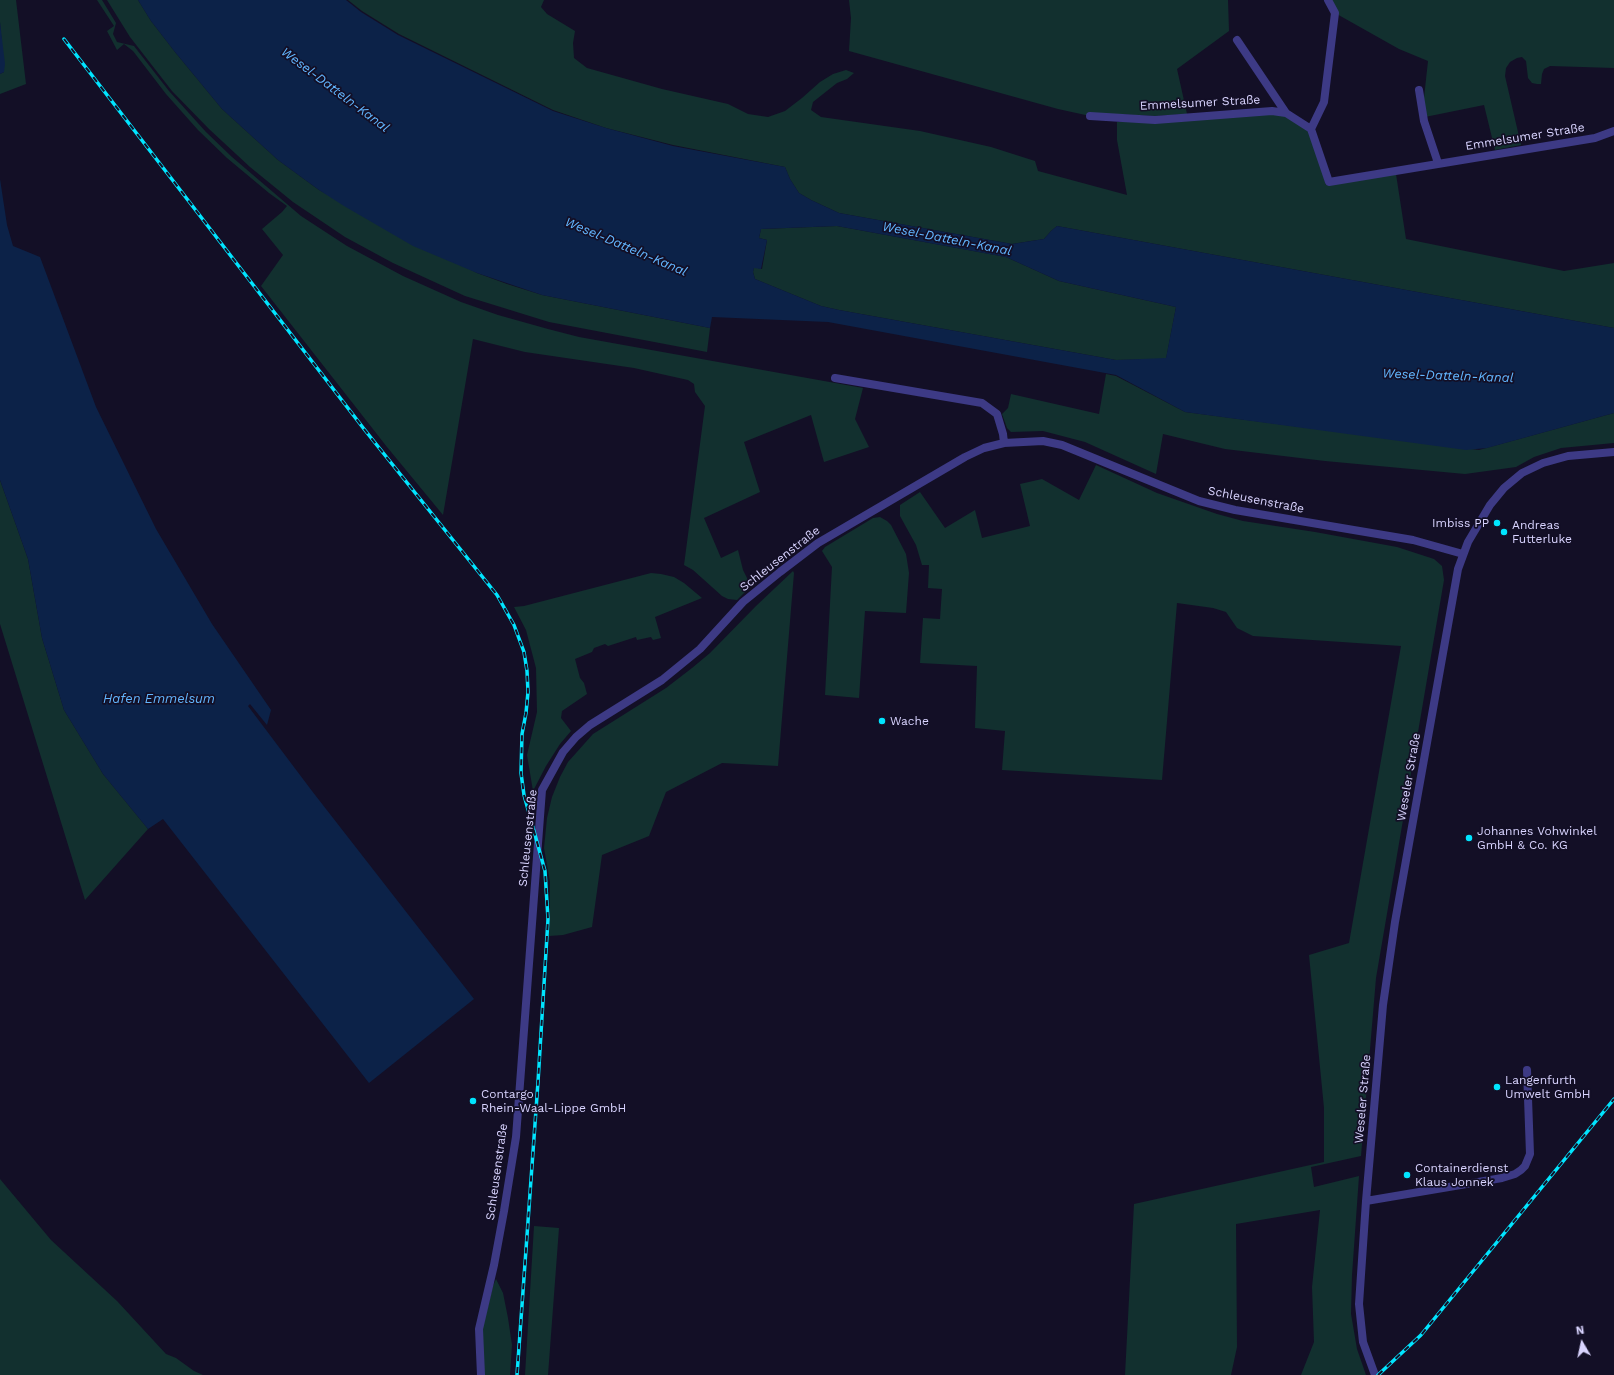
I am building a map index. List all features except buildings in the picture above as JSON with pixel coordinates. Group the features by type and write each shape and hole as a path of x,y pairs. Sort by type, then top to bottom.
{"street":[{"path":"1311,129 1324,102 1335,13 1328,0"},
{"name":"Emmelsumer Straße","path":"1237,40 1286,113 1311,129 1329,182 1595,138 1614,131"},
{"path":"1419,90 1424,121 1438,163"},
{"name":"Emmelsumer Straße","path":"1090,116 1155,120 1272,111 1286,113"},
{"path":"835,378 982,403 997,414 1004,443"},
{"name":"Schleusenstraße","path":"481,1375 479,1329 493,1272 516,1137 542,790 563,752 576,737 590,725 662,680 700,649 743,602 784,568 818,543 965,457 984,448 1004,443 1043,441 1056,444 1081,452 1199,501 1235,510 1376,532 1413,540 1463,554"},
{"name":"Weseler Straße","path":"1375,1375 1363,1342 1360,1317 1360,1286 1387,967 1458,569 1463,554 1479,522 1490,505 1504,488 1522,473 1543,463 1568,456 1614,452"},
{"path":"1366,1202 1502,1178 1515,1174 1521,1170 1530,1154 1527,1070"}],"green space":[{"path":"0,0 16,0 26,84 0,94 0,74 4,72 0,22"},
{"path":"97,0 102,0 116,23 113,34 117,42 134,46 169,91 206,132 232,157 301,216 347,246 403,276 461,302 498,315 548,329 579,337 863,388 855,419 869,447 824,462 811,415 744,442 760,492 704,518 721,558 738,550 743,570 751,586 737,600 728,599 722,596 693,570 684,565 705,406 695,392 694,384 688,380 634,368 525,352 473,339 443,515 387,447 261,286 283,255 262,229 287,206 227,158 198,130 166,94 133,51 124,44 117,50 107,31 114,26"},
{"path":"107,0 138,0 151,21 222,109 278,160 319,190 477,273 507,284 542,295 710,328 707,352 549,322 465,296 393,263 345,237 293,202 250,167 209,129 172,91 130,37"},
{"path":"348,0 544,0 541,7 547,14 575,31 573,43 574,58 587,68 662,89 728,104 748,114 768,117 785,111 820,82 833,74 846,70 854,73 847,79 837,83 813,102 811,110 821,117 920,131 991,147 1035,161 1038,171 1127,195 1117,140 1117,122 1150,122 1270,114 1283,115 1292,118 1309,132 1316,148 1326,185 1396,174 1406,239 1564,271 1614,263 1614,328 1057,226 1044,239 1012,244 839,213 799,193 790,179 785,167 673,145 606,128 553,110 399,34 362,11"},
{"path":"849,0 1228,0 1229,31 1177,69 1187,114 1155,116 1114,114 1090,116 1058,109 849,51 851,18"},
{"path":"1332,0 1614,0 1614,68 1550,66 1544,69 1541,84 1537,84 1532,83 1528,78 1526,61 1522,57 1510,62 1506,68 1505,76 1521,145 1495,150 1484,105 1425,117 1423,107 1428,61 1399,49 1335,13"},
{"path":"837,226 1006,257 1059,281 1176,307 1166,359 1116,360 839,310 821,306 755,279 753,272 754,267 762,269 767,240 759,238 761,229"},
{"path":"1106,374 1116,376 1185,412 1479,450 1614,413 1614,443 1561,448 1534,457 1516,467 1465,474 1325,461 1225,449 1163,434 1156,474 1085,442 1043,431 1011,432 1007,428 1002,414 1008,408 1011,394 1099,414"},
{"path":"1096,465 1157,493 1217,514 1243,521 1397,547 1434,559 1442,566 1444,580 1376,978 1361,1156 1311,1167 1314,1187 1359,1176 1352,1275 1351,1314 1357,1349 1366,1375 1301,1375 1314,1342 1312,1287 1320,1210 1236,1224 1237,1347 1231,1375 1125,1375 1134,1204 1324,1162 1324,1108 1309,955 1349,943 1401,646 1253,636 1237,628 1226,612 1213,608 1177,603 1162,780 1002,770 1005,731 975,728 977,666 920,663 923,618 940,619 942,589 928,588 929,565 922,565 916,545 900,516 900,505 920,492 945,528 975,510 982,538 1030,526 1020,484 1042,479 1079,500"},
{"path":"0,480 28,559 42,638 64,710 103,774 148,829 85,900 0,624"},
{"path":"880,517 891,525 906,554 909,573 906,613 865,611 859,698 825,695 832,567 822,551 825,547 873,518"},
{"path":"793,571 778,766 722,763 666,792 649,836 602,855 592,927 563,935 549,936 550,882 544,848 547,818 552,797 568,762 593,734 666,688 710,653"},
{"path":"651,573 674,577 702,598 655,617 661,638 653,640 651,637 637,640 636,637 608,646 605,644 594,648 592,652 575,659 580,678 584,683 587,694 562,711 561,718 571,731 560,744 546,766 533,791 527,755 537,712 536,668 526,630 514,607 524,606"},
{"path":"0,1179 51,1240 117,1301 166,1354 176,1358 194,1371 203,1375 0,1375"},
{"path":"534,1226 559,1228 548,1375 525,1375"},
{"path":"496,1279 503,1293 512,1345 510,1375 484,1375 482,1330"}],"water":[{"name":"Wesel-Datteln-Kanal","path":"138,0 346,0 361,12 398,35 553,111 606,128 673,146 785,167 790,179 799,193 839,213 1012,244 1044,239 1057,226 1614,328 1614,413 1487,448 1466,450 1185,412 1116,375 828,322 712,317 710,328 542,295 477,273 413,246 319,190 278,160 222,109 151,21","holes":["837,226 1006,257 1059,281 1176,307 1166,358 1116,360 839,310 821,306 755,279 753,272 754,268 761,269 767,240 759,238 761,229"]},
{"path":"0,22 5,64 4,72 0,74"},
{"name":"Hafen Emmelsum","path":"0,179 7,225 13,246 40,257 96,407 156,529 212,624 271,710 267,725 250,704 248,706 312,791 474,999 369,1083 163,819 148,829 103,774 64,710 42,638 28,559 0,480"}],"railway":[{"path":"64,39 364,429 497,595 514,625 524,652 528,692 522,734 521,773 524,795 545,871 548,919 517,1375"},
{"path":"1378,1375 1421,1335 1614,1099"}],"place":[{"name":"Imbiss PP","path":"1497,523"},
{"name":"Andreas Futterluke","path":"1504,532"},
{"name":"Wache","path":"882,721"},
{"name":"Johannes Vohwinkel GmbH & Co. KG","path":"1469,838"},
{"name":"Langenfurth Umwelt GmbH","path":"1497,1087"},
{"name":"Contargo Rhein-Waal-Lippe GmbH","path":"473,1101"},
{"name":"Containerdienst Klaus Jonnek","path":"1407,1175"}]}
